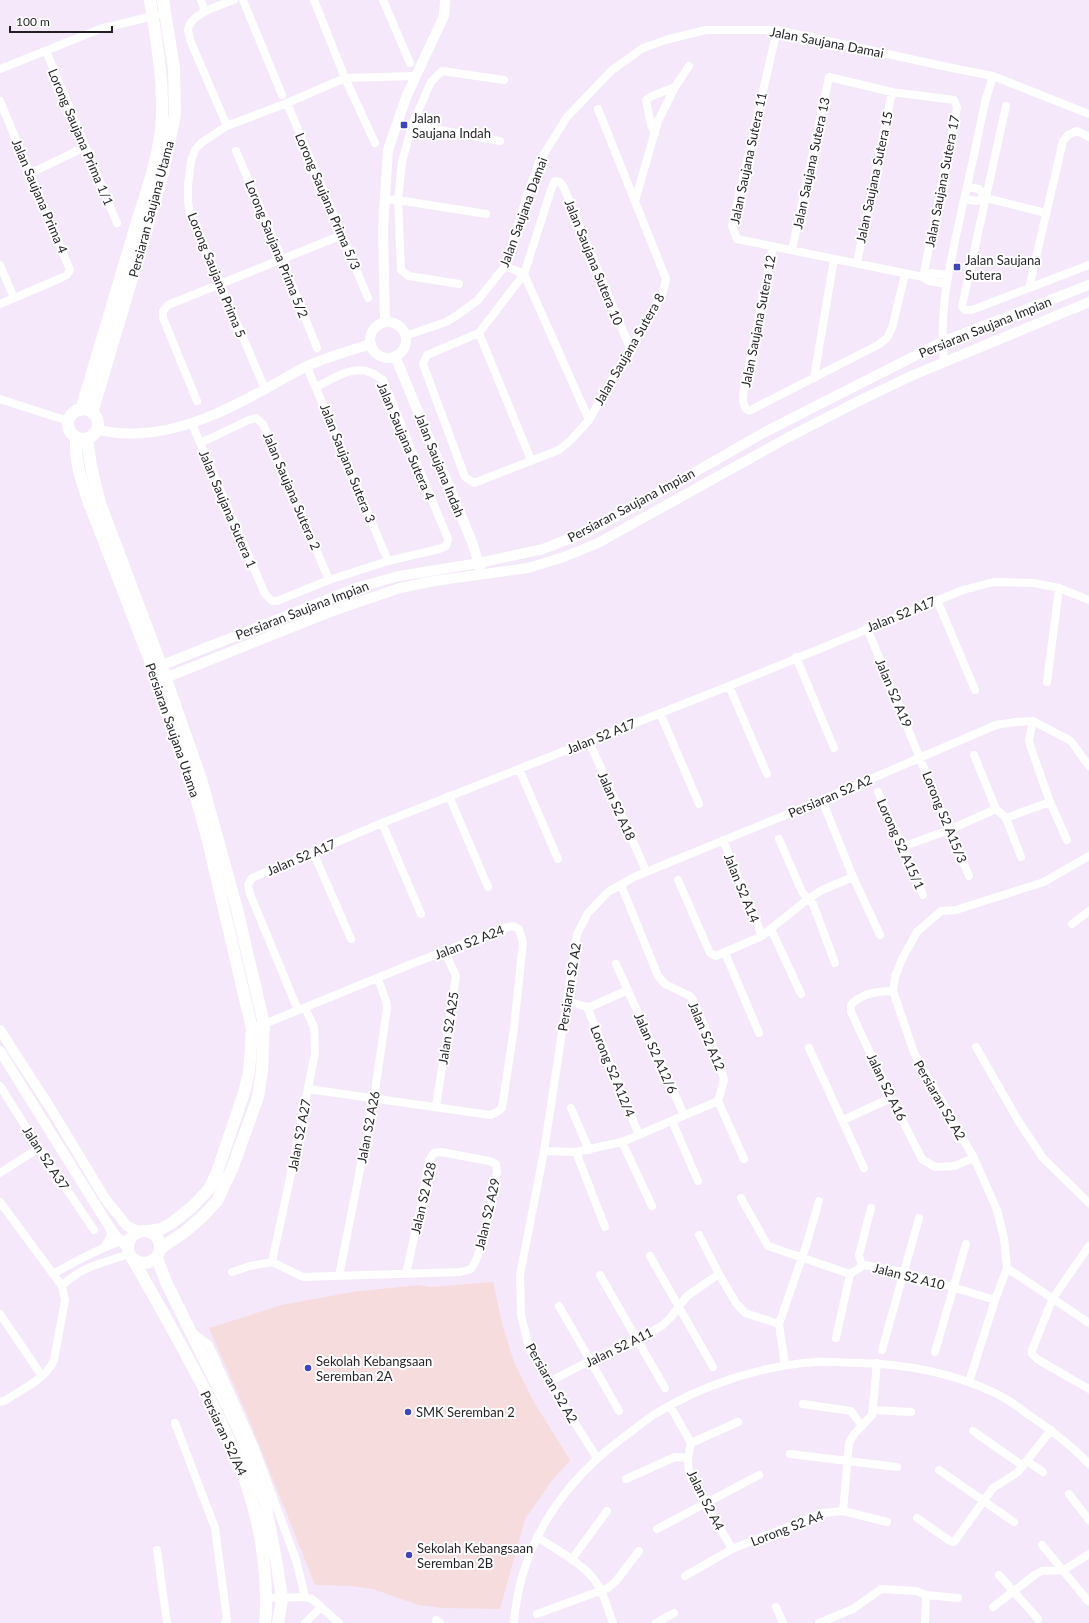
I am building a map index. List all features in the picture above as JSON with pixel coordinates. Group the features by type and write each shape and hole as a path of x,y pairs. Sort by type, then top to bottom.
{"main road":[{"name":"Persiaran Saujana Utama","path":"87,411 156,156 162,115 160,74 150,0"},
{"name":"Persiaran Saujana Utama","path":"87,411 162,177 175,115 174,68 163,0"},
{"path":"87,411 97,420 97,429 91,436 82,438 69,428 68,421 73,413 87,411"},
{"name":"Persiaran Saujana Utama","path":"82,438 76,458 78,473 201,778 210,805 237,909 264,1024 262,1071 258,1097 232,1169 217,1201 186,1231 158,1253"},
{"name":"Persiaran Saujana Utama","path":"132,1243 172,1223 192,1207 209,1189 216,1175 244,1093 249,1072 252,1029 197,797 162,680"},
{"name":"Persiaran S2/A4","path":"265,1623 266,1598 263,1555 256,1519 246,1481 237,1456 132,1243 157,1237 158,1253 166,1282 243,1430 265,1502 277,1564 282,1599 278,1623"},
{"path":"132,1243 142,1263 147,1263 158,1253"}],"street":[{"path":"200,0 205,11"},
{"path":"227,126 190,40 188,30 193,20 205,11 234,0"},
{"path":"243,0 282,95"},
{"path":"314,0 375,143"},
{"path":"383,0 410,63"},
{"path":"385,322 383,229 388,150 407,95 444,16 445,0"},
{"path":"0,69 100,29 166,14"},
{"name":"Jalan Saujana Damai","path":"406,336 446,322 478,300 505,266 526,195 539,162 567,117 612,70 643,48 669,39 706,30 777,30 993,76 1089,114"},
{"name":"Jalan Saujana Sutera 11","path":"777,30 732,226 737,239 856,263 946,284"},
{"name":"Lorong Saujana Prima 1/1","path":"46,51 117,223"},
{"path":"635,201 658,121 675,86 689,66"},
{"path":"459,284 409,276 401,270 398,200 402,162 412,125 432,82 442,71 504,80"},
{"path":"346,78 415,76"},
{"path":"944,361 942,342 942,313 947,275 985,102 993,76"},
{"name":"Jalan Saujana Sutera 13","path":"792,250 829,77 892,92"},
{"name":"Lorong Saujana Prima 5","path":"265,389 190,214 188,186 190,162 196,150 202,143 227,126 346,78"},
{"path":"655,134 651,125 646,100 675,86"},
{"name":"Jalan Saujana Sutera 15","path":"856,263 892,92"},
{"name":"Jalan Saujana Sutera 17","path":"892,92 954,100 957,108 923,278"},
{"name":"Jalan Saujana Prima 4","path":"0,101 31,172 70,270 67,275 14,298"},
{"name":"Lorong Saujana Prima 5/3","path":"287,103 368,298"},
{"path":"1006,106 962,306 965,310 972,310 1089,265"},
{"name":"Jalan Saujana Sutera 8","path":"479,333 427,355 423,364 466,477 474,483 559,450 571,440 589,420 662,292 666,279 598,109"},
{"path":"412,125 500,141"},
{"path":"1029,288 1063,140 1068,135 1077,132 1089,137"},
{"path":"31,172 85,147"},
{"name":"Lorong Saujana Prima 5/2","path":"236,151 282,259 317,348"},
{"name":"Jalan Saujana Sutera 10","path":"524,274 554,183 560,182 564,188 630,348"},
{"path":"967,187 979,189 986,198"},
{"path":"964,199 976,201 986,198 1046,214"},
{"path":"384,199 486,214"},
{"path":"197,401 163,318 163,311 168,305 342,235"},
{"name":"Jalan Saujana Sutera 12","path":"773,246 743,395 743,404 746,409 750,411 814,378"},
{"path":"814,378 834,259"},
{"path":"0,265 14,298 0,304"},
{"path":"505,266 524,274 589,420"},
{"path":"923,278 931,273 947,275"},
{"path":"524,274 479,333 531,460"},
{"path":"814,378 878,345 887,338 892,328 905,274"},
{"name":"Persiaran Saujana Impian","path":"157,667 359,586 399,576 479,563 543,549 589,531 765,432 942,342 1089,285"},
{"name":"Persiaran Saujana Impian","path":"162,680 330,612 400,588 434,581 528,568 564,557 598,543 787,438 911,376 1089,302"},
{"path":"385,322 396,324 406,336 403,350 396,356 390,358 380,356 370,344 373,330 376,326 385,322"},
{"path":"97,429 110,433 144,433 192,424 224,411 307,367 340,353 370,344"},
{"name":"Jalan Saujana Indah","path":"396,356 472,542 481,574"},
{"name":"Jalan Saujana Sutera 3","path":"307,367 388,561"},
{"name":"Jalan Saujana Sutera 4","path":"316,387 354,370 362,369 383,380 448,539 446,546 439,549 388,561"},
{"path":"0,399 68,421"},
{"name":"Jalan Saujana Sutera 2","path":"200,443 249,420 256,418 263,424 329,580"},
{"name":"Jalan Saujana Sutera 1","path":"192,424 265,594 272,601 277,601 329,580"},
{"path":"329,580 388,561"},
{"name":"Jalan S2 A17","path":"301,1009 250,894 248,885 252,878 382,823 729,686 796,657 963,590 994,582 1034,583 1059,588 1089,600"},
{"path":"1047,682 1059,588"},
{"path":"937,600 975,690"},
{"name":"Jalan S2 A19","path":"867,628 920,757"},
{"path":"796,657 834,748"},
{"path":"729,686 767,774"},
{"path":"660,713 699,804"},
{"path":"1067,840 1050,802 1030,745 1029,739 1033,721 1071,741 1089,766"},
{"name":"Persiaran S2 A2","path":"597,1458 548,1382 529,1348 521,1315 520,1275 544,1152 577,934 588,913 608,892 646,871 822,800 996,725 1033,721"},
{"name":"Jalan S2 A18","path":"589,741 646,871"},
{"path":"974,755 996,809 1006,818 1021,857"},
{"name":"Lorong S2 A15/3","path":"920,757 969,876"},
{"path":"520,769 558,859"},
{"name":"Lorong S2 A15/1","path":"878,792 923,895"},
{"path":"449,796 488,887"},
{"path":"822,800 853,877 880,935"},
{"path":"1006,818 1050,802"},
{"path":"902,846 949,830 996,809"},
{"path":"382,823 421,914"},
{"path":"779,839 802,892 813,904 835,963"},
{"name":"Jalan S2 A14","path":"722,840 762,936"},
{"path":"313,852 351,940"},
{"path":"893,991 895,977 902,959 917,932 941,911 956,910 1044,882 1089,856"},
{"name":"Jalan S2 A14","path":"725,953 762,936 808,899 822,890 853,877"},
{"path":"678,880 710,953 716,956 725,953 759,1033"},
{"name":"Jalan S2 A12","path":"621,885 658,976 665,984 690,996 693,1000 712,1044 723,1075 724,1080 718,1101"},
{"path":"1072,924 1089,911"},
{"name":"Jalan S2 A24","path":"252,1029 414,963 505,928 513,926 519,928 522,934 523,942 514,1028 502,1108 490,1115 436,1107"},
{"path":"771,929 801,994"},
{"name":"Jalan S2 A25","path":"436,1107 456,976 445,952"},
{"name":"Jalan S2 A12/6","path":"616,964 684,1116"},
{"name":"Jalan S2 A26","path":"339,1276 374,1098 387,1008 378,978"},
{"path":"567,1001 587,1007 628,990"},
{"name":"Jalan S2 A16","path":"893,991 879,991 855,1000 851,1005 851,1012 891,1098 922,1159 935,1166 954,1166 974,1158"},
{"name":"Persiaran S2 A2","path":"893,991 914,1053 974,1158 997,1210 1004,1238 1007,1268 994,1300 970,1382"},
{"name":"Lorong S2 A12/4","path":"587,1007 639,1135"},
{"name":"Jalan S2 A27","path":"272,1262 315,1053 316,1038 314,1027 301,1009"},
{"path":"0,1030 51,1109 106,1200 127,1226 132,1243"},
{"path":"976,1047 1019,1122 1043,1158 1089,1203"},
{"path":"809,1048 864,1168"},
{"path":"0,1051 112,1231 132,1243"},
{"name":"Jalan S2 A37","path":"0,1086 39,1148 94,1230"},
{"path":"308,1089 436,1107"},
{"path":"843,1120 891,1098"},
{"path":"544,1152 576,1152 622,1142 718,1101 744,1159"},
{"path":"571,1108 590,1150"},
{"path":"672,1121 698,1181"},
{"path":"622,1142 652,1206"},
{"path":"0,1173 39,1148"},
{"name":"Jalan S2 A28","path":"406,1274 422,1201 429,1160 434,1153 441,1152 489,1161"},
{"path":"576,1152 605,1227"},
{"name":"Jalan S2 A29","path":"406,1274 460,1272 471,1269 476,1262 483,1237 497,1172 496,1164 489,1161"},
{"path":"741,1198 768,1246 850,1274 836,1338"},
{"path":"785,1365 779,1324 819,1201"},
{"path":"0,1202 62,1286 65,1300 54,1360 51,1367 42,1376 6,1400 0,1402"},
{"path":"864,1265 860,1260 859,1255 871,1208"},
{"path":"882,1350 919,1218"},
{"path":"106,1246 111,1238 112,1231"},
{"path":"699,1235 736,1303 745,1313 779,1324"},
{"path":"53,1274 106,1246 132,1243"},
{"path":"62,1286 71,1277 84,1269 132,1243"},
{"path":"935,1352 966,1244"},
{"path":"1089,1246 1053,1298 1032,1350 1032,1354 1037,1359 1089,1389"},
{"path":"650,1256 713,1367"},
{"path":"232,1272 250,1266 272,1262 303,1277 406,1274"},
{"name":"Jalan S2 A10","path":"850,1274 864,1265 903,1272 994,1300"},
{"path":"1007,1268 1089,1323"},
{"name":"Jalan S2 A11","path":"548,1382 590,1361 638,1340 663,1325 687,1296 719,1274"},
{"path":"600,1275 665,1388"},
{"path":"559,1306 619,1412"},
{"path":"0,1314 42,1376"},
{"path":"514,1623 515,1611 525,1566 541,1527 560,1497 597,1458 655,1414 713,1386 739,1376 785,1365 818,1362 877,1363 927,1370 970,1382 1009,1400 1051,1430 1089,1464"},
{"path":"843,1511 850,1438 870,1419 874,1410 877,1363"},
{"path":"803,1404 851,1411 862,1426"},
{"path":"670,1406 691,1443 738,1422"},
{"path":"874,1410 911,1412"},
{"path":"175,1423 214,1528 227,1620 225,1623"},
{"path":"243,1430 282,1519 296,1560 304,1597"},
{"path":"917,1518 950,1541 954,1542 993,1488 1018,1472 1051,1430"},
{"path":"973,1431 1025,1464 1043,1472"},
{"name":"Jalan S2 A4","path":"691,1443 688,1458 690,1473 732,1549"},
{"path":"790,1454 897,1467"},
{"path":"626,1479 675,1457 688,1458"},
{"path":"939,1470 985,1500 1014,1522"},
{"path":"657,1529 759,1475"},
{"path":"1069,1494 1089,1520"},
{"path":"572,1559 607,1511"},
{"name":"Lorong S2 A4","path":"684,1576 732,1549 823,1513 843,1511 887,1522"},
{"path":"537,1538 572,1559 593,1579 601,1591 613,1623"},
{"path":"1042,1545 1088,1601"},
{"path":"157,1550 167,1623"},
{"path":"537,1614 601,1591 612,1585 639,1551"},
{"path":"993,1607 1036,1574 1042,1571 1064,1570 1089,1554"},
{"path":"999,1576 1014,1590 1038,1619"},
{"path":"819,1623 853,1609 881,1589 916,1591 926,1595 958,1598"},
{"path":"925,1623 926,1595"},
{"path":"266,1598 312,1598 340,1623"},
{"path":"305,1623 322,1607"},
{"path":"776,1607 783,1623"},
{"path":"656,1623 674,1613"}],"shaded area":[{"path":"493,1282 503,1327 514,1362 534,1402 570,1460 551,1482 525,1519 500,1609 443,1608 418,1605 373,1589 352,1586 315,1585 250,1422 209,1328 282,1305 352,1292 418,1285 431,1287"}],"place":[{"name":"Jalan Saujana Indah","path":"404,125"},
{"name":"Jalan Saujana Sutera","path":"957,267"},
{"name":"Sekolah Kebangsaan Seremban 2A","path":"308,1368"},
{"name":"SMK Seremban 2","path":"408,1412"},
{"name":"Sekolah Kebangsaan Seremban 2B","path":"409,1555"}]}
